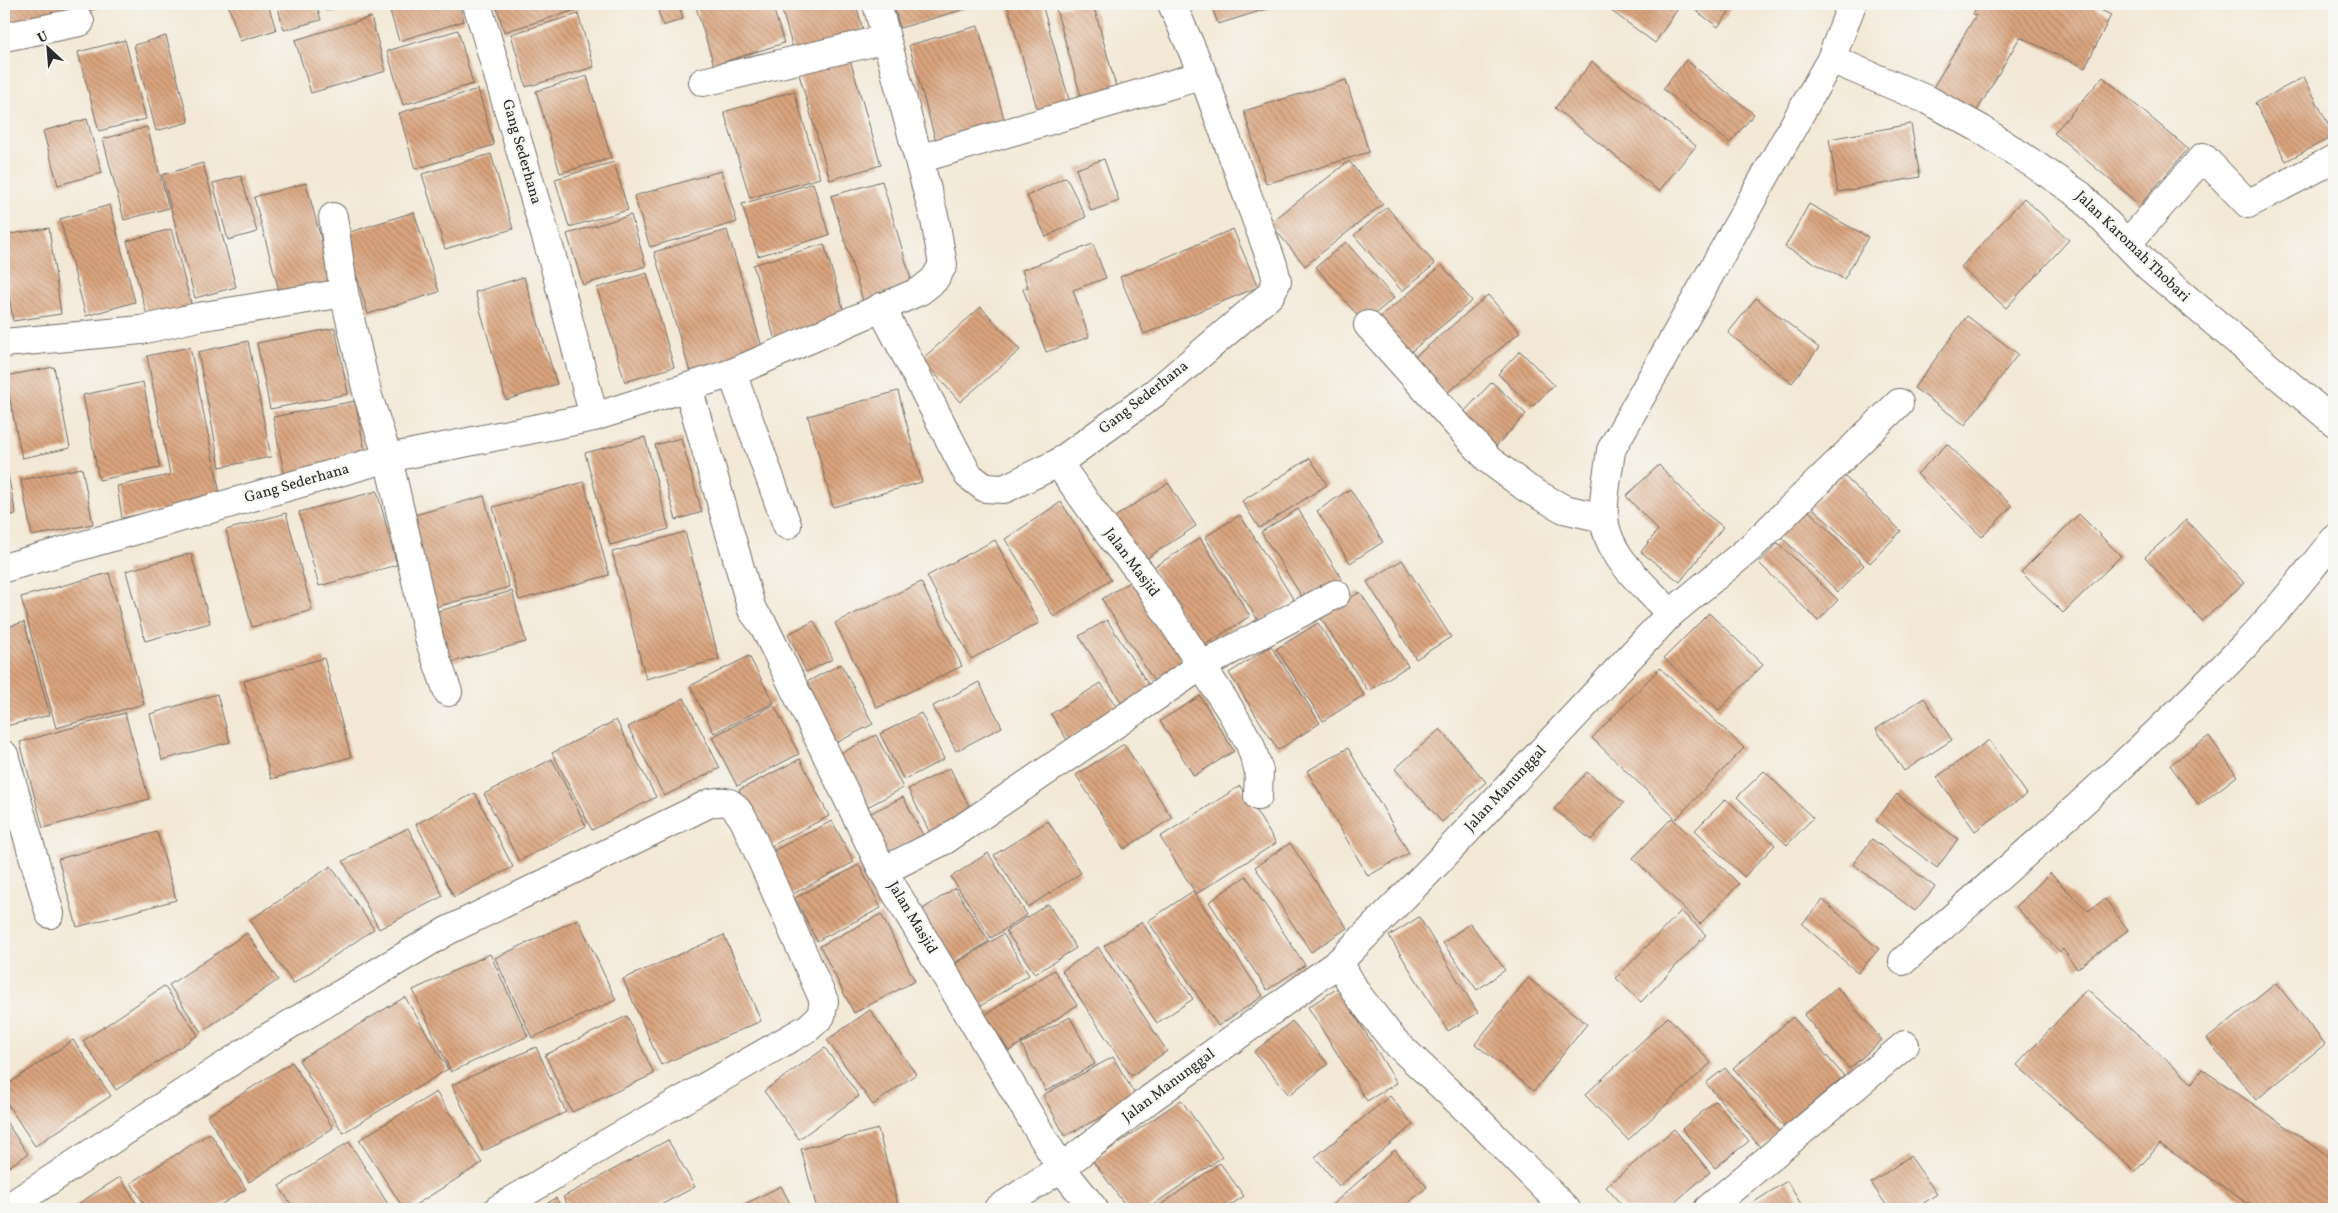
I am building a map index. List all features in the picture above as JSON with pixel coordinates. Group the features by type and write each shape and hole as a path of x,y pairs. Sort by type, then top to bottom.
{"street":[{"name":"Gang Sederhana","path":"477,4 554,264 594,417"},
{"name":"Gang Sederhana","path":"4,568 388,458 594,417 732,373 920,291 934,280 943,265 936,220 877,4"},
{"name":"Gang Sederhana","path":"881,307 968,476 985,488 1004,489 1058,463 1156,392 1270,295 1276,281 1273,265 1203,75 1172,4"},
{"path":"1670,614 1624,565 1609,538 1604,518 1611,450 1832,60 1852,4"},
{"path":"4,36 80,22"},
{"path":"703,82 886,39"},
{"name":"Jalan Karomah Thobari","path":"1832,60 1930,101 1981,129 2080,195 2149,267 2334,422"},
{"path":"919,159 1203,75"},
{"path":"2127,244 2203,157 2248,204 2334,159"},
{"path":"333,217 344,293 368,396 388,458 430,642 448,692"},
{"path":"4,343 142,330 198,317 344,293"},
{"path":"1368,325 1489,460 1528,489 1564,509 1604,518"},
{"path":"732,373 787,525"},
{"path":"688,387 752,610 764,626 883,871"},
{"name":"Jalan Manunggal","path":"998,1209 1061,1168 1150,1099 1339,962 1436,864 1670,614 1750,548 1899,403"},
{"name":"Jalan Masjid","path":"1058,463 1114,541 1141,573 1250,744 1259,771 1258,796"},
{"path":"1903,961 2092,796 2162,728 2245,646 2334,540"},
{"name":"Jalan Masjid","path":"1094,1209 1061,1168 883,871 945,840 1201,666 1336,594"},
{"path":"4,755 50,914"},
{"path":"6,1209 267,1038 447,931 710,803 726,801 735,805 744,820 824,1001 821,1016 808,1028 604,1145 498,1209"},
{"path":"1339,962 1357,994 1394,1041 1476,1118 1566,1209"},
{"path":"1708,1209 1905,1045"}],"building":[{"path":"4,4 72,4 74,11 11,28"},
{"path":"75,4 112,4 78,14"},
{"path":"228,4 268,4 276,30 240,41"},
{"path":"277,4 316,4 321,20 284,30"},
{"path":"324,4 351,4 326,11"},
{"path":"388,4 459,4 464,21 399,41"},
{"path":"496,4 578,4 579,9 504,32"},
{"path":"656,4 679,4 683,19 663,26"},
{"path":"695,4 772,4 784,43 714,65"},
{"path":"780,4 856,4 864,34 795,55"},
{"path":"893,4 982,4 900,28"},
{"path":"1007,4 1042,4 1072,110 1040,119"},
{"path":"1076,4 1093,4 1117,90 1082,100 1056,9"},
{"path":"1211,4 1283,4 1218,24"},
{"path":"1602,4 1674,4 1679,7 1655,43"},
{"path":"1687,4 1735,4 1718,27"},
{"path":"1978,4 2088,4 2111,15 2085,68 2020,37 1974,116 1931,91 1976,15 1973,14"},
{"path":"578,14 594,67 526,87 511,34"},
{"path":"371,17 386,71 311,93 295,40"},
{"path":"978,26 1005,122 936,142 909,45"},
{"path":"458,30 473,84 403,105 387,51"},
{"path":"166,36 189,122 156,131 134,45"},
{"path":"125,40 146,119 99,131 78,52"},
{"path":"849,56 881,165 830,180 798,71"},
{"path":"1686,60 1754,114 1730,143 1663,89"},
{"path":"1592,62 1696,146 1659,191 1555,108"},
{"path":"587,76 611,158 560,173 536,91"},
{"path":"2103,77 2188,149 2140,205 2054,133"},
{"path":"2304,77 2334,136 2286,161 2255,103"},
{"path":"1346,80 1369,152 1266,184 1244,111"},
{"path":"478,89 494,145 415,169 399,113"},
{"path":"794,91 820,178 750,198 724,112"},
{"path":"87,119 102,173 58,185 43,131"},
{"path":"1911,124 1920,177 1838,192 1829,139"},
{"path":"147,127 169,208 124,220 103,139"},
{"path":"491,154 513,229 445,249 422,174"},
{"path":"1104,159 1119,201 1091,211 1076,169"},
{"path":"1349,161 1383,204 1305,266 1270,223"},
{"path":"614,162 628,210 569,227 555,179"},
{"path":"203,163 236,287 195,298 162,175"},
{"path":"721,171 737,222 650,247 634,196"},
{"path":"241,176 257,232 228,240 213,183"},
{"path":"1066,177 1086,217 1046,237 1027,196"},
{"path":"882,181 914,289 864,304 831,196"},
{"path":"306,183 334,287 282,302 254,197"},
{"path":"813,183 829,235 758,256 742,204"},
{"path":"2024,198 2069,240 2006,308 1961,267"},
{"path":"1809,204 1868,237 1844,279 1785,247"},
{"path":"110,205 135,302 86,316 60,219"},
{"path":"1387,207 1435,264 1402,291 1354,235"},
{"path":"414,212 439,292 368,314 344,234"},
{"path":"631,215 646,266 583,285 567,234"},
{"path":"49,228 61,314 13,321 4,261 4,235"},
{"path":"171,229 193,311 149,323 127,241"},
{"path":"1233,229 1258,287 1144,334 1120,277"},
{"path":"727,230 763,350 690,372 654,252"},
{"path":"1346,242 1394,298 1364,323 1316,267"},
{"path":"824,244 846,318 775,340 753,265"},
{"path":"1093,244 1106,278 1073,290 1089,337 1046,352 1023,289 1028,287 1022,270"},
{"path":"1442,265 1472,301 1402,359 1372,324"},
{"path":"647,273 674,367 625,382 597,288"},
{"path":"524,277 557,384 506,400 475,292"},
{"path":"1488,295 1520,332 1440,399 1409,362"},
{"path":"1756,298 1819,348 1792,383 1728,333"},
{"path":"981,307 1020,350 960,402 922,359"},
{"path":"1967,316 2018,354 1965,425 1914,388"},
{"path":"335,328 348,394 270,409 257,343"},
{"path":"248,341 271,457 220,467 198,352"},
{"path":"190,347 221,498 122,518 117,486 170,475 147,356"},
{"path":"1520,351 1554,385 1532,407 1498,374"},
{"path":"54,367 70,448 22,458 5,376"},
{"path":"143,382 160,468 99,480 83,395"},
{"path":"1492,382 1526,414 1495,447 1461,415"},
{"path":"898,391 922,482 833,507 808,416"},
{"path":"355,401 367,462 285,478 273,417"},
{"path":"645,437 669,529 610,545 585,453"},
{"path":"681,438 702,512 676,520 655,445"},
{"path":"1947,444 2012,506 1982,537 1917,474"},
{"path":"4,456 16,514 4,517"},
{"path":"1310,458 1327,485 1259,528 1242,501"},
{"path":"1659,465 1704,512 1723,527 1680,582 1641,552 1658,530 1626,496"},
{"path":"82,468 93,524 32,536 21,480"},
{"path":"1843,475 1901,531 1870,563 1812,507"},
{"path":"584,482 609,575 519,600 493,507"},
{"path":"1168,483 1196,526 1141,562 1113,518"},
{"path":"1350,489 1383,542 1350,563 1317,511"},
{"path":"377,491 397,565 319,586 299,512"},
{"path":"484,496 509,587 432,608 407,517"},
{"path":"1061,502 1111,580 1054,617 1005,539"},
{"path":"1804,506 1864,565 1838,592 1777,533"},
{"path":"1298,509 1342,579 1306,603 1261,532"},
{"path":"286,513 312,610 252,627 226,530"},
{"path":"2079,514 2121,556 2063,613 2021,572"},
{"path":"1240,515 1294,600 1259,622 1205,537"},
{"path":"2186,520 2244,583 2202,621 2145,557"},
{"path":"685,532 719,659 646,679 612,552"},
{"path":"1200,538 1250,616 1202,647 1152,568"},
{"path":"995,540 1039,623 971,659 927,576"},
{"path":"1778,543 1838,600 1818,621 1759,563"},
{"path":"191,553 210,623 145,641 126,571"},
{"path":"1402,560 1451,637 1416,659 1367,582"},
{"path":"109,573 144,704 56,728 21,597"},
{"path":"1139,576 1191,657 1154,681 1102,599"},
{"path":"921,582 962,666 877,708 835,623"},
{"path":"512,591 526,642 448,663 435,612"},
{"path":"1360,592 1408,666 1368,691 1320,617"},
{"path":"1709,613 1763,665 1719,710 1664,658"},
{"path":"1107,620 1150,687 1123,705 1079,636"},
{"path":"814,621 833,659 806,672 788,634"},
{"path":"24,622 50,715 6,726 4,717 4,628"},
{"path":"1318,623 1364,695 1323,721 1276,649"},
{"path":"1271,646 1320,723 1278,750 1229,673"},
{"path":"749,656 774,703 714,733 690,686"},
{"path":"324,658 351,757 271,779 244,681"},
{"path":"841,664 873,724 832,745 801,685"},
{"path":"1660,668 1744,748 1676,819 1592,738"},
{"path":"979,682 1002,727 956,751 933,706"},
{"path":"1101,683 1117,708 1067,740 1051,714"},
{"path":"217,694 230,742 162,760 150,714"},
{"path":"1200,696 1234,751 1194,776 1160,721"},
{"path":"684,698 720,768 664,796 628,727"},
{"path":"1924,698 1952,740 1904,771 1876,729"},
{"path":"774,705 799,754 737,786 712,737"},
{"path":"125,713 149,799 43,828 20,742"},
{"path":"921,713 944,759 904,780 880,734"},
{"path":"616,720 656,797 592,830 552,753"},
{"path":"1440,729 1486,782 1442,822 1395,769"},
{"path":"876,735 903,788 858,812 830,759"},
{"path":"2209,736 2237,776 2199,805 2170,765"},
{"path":"1989,740 2027,794 1975,831 1937,777"},
{"path":"1124,744 1172,818 1124,849 1076,775"},
{"path":"1348,748 1409,853 1368,876 1307,771"},
{"path":"552,759 586,826 519,861 484,794"},
{"path":"800,759 829,816 769,847 739,790"},
{"path":"950,768 974,816 932,837 908,789"},
{"path":"1764,771 1813,818 1787,845 1737,797"},
{"path":"1587,772 1624,803 1591,840 1554,809"},
{"path":"1240,786 1276,843 1196,894 1160,837"},
{"path":"475,793 513,867 454,897 416,824"},
{"path":"1897,794 1958,839 1937,868 1876,821"},
{"path":"903,797 923,835 881,857 861,818"},
{"path":"1726,799 1775,845 1744,877 1695,830"},
{"path":"1672,818 1739,884 1700,924 1633,858"},
{"path":"832,821 854,862 791,895 769,853"},
{"path":"1048,821 1081,873 1028,907 994,855"},
{"path":"408,828 443,896 379,929 343,861"},
{"path":"157,832 176,900 77,927 58,859"},
{"path":"1872,839 1935,887 1915,911 1853,864"},
{"path":"1290,843 1347,928 1311,952 1255,867"},
{"path":"988,853 1027,915 991,938 951,877"},
{"path":"859,865 881,908 817,941 795,898"},
{"path":"331,866 374,929 293,984 250,920"},
{"path":"2050,873 2088,911 2105,899 2128,930 2077,969 2063,949 2060,952 2016,907"},
{"path":"1246,876 1305,965 1267,990 1209,902"},
{"path":"955,888 989,941 945,969 912,916"},
{"path":"1193,891 1263,996 1218,1026 1148,921"},
{"path":"1823,900 1879,949 1858,973 1802,924"},
{"path":"1048,904 1076,948 1035,974 1006,931"},
{"path":"1681,911 1706,935 1641,1002 1616,978"},
{"path":"881,914 915,981 854,1013 820,946"},
{"path":"1419,917 1478,1013 1448,1031 1389,936"},
{"path":"578,919 616,1000 532,1038 495,958"},
{"path":"1142,922 1193,999 1157,1023 1104,946"},
{"path":"1470,923 1505,970 1477,990 1443,943"},
{"path":"247,933 278,980 201,1032 169,985"},
{"path":"1003,934 1029,975 979,1007 952,966"},
{"path":"724,935 761,1021 661,1065 623,979"},
{"path":"1098,947 1167,1051 1131,1076 1062,971"},
{"path":"490,954 528,1036 451,1072 413,990"},
{"path":"1054,970 1077,1005 1009,1051 985,1015"},
{"path":"1528,978 1587,1024 1534,1091 1475,1044"},
{"path":"2276,983 2325,1044 2256,1100 2207,1039"},
{"path":"164,986 198,1035 116,1090 83,1041"},
{"path":"1837,987 1882,1040 1849,1069 1804,1015"},
{"path":"1338,988 1397,1083 1367,1101 1308,1007"},
{"path":"2087,989 2192,1083 2202,1069 2334,1160 2334,1194 2324,1209 2256,1209 2160,1144 2135,1172 2017,1065"},
{"path":"405,997 448,1069 343,1133 299,1060"},
{"path":"870,1010 916,1074 873,1105 827,1040"},
{"path":"627,1016 654,1074 572,1112 545,1055"},
{"path":"1070,1017 1095,1064 1046,1091 1021,1044"},
{"path":"1668,1017 1711,1063 1628,1140 1585,1095"},
{"path":"1793,1017 1844,1076 1784,1127 1733,1068"},
{"path":"1292,1021 1328,1064 1289,1095 1254,1052"},
{"path":"73,1040 111,1096 35,1146 4,1099 4,1087"},
{"path":"536,1047 566,1112 483,1151 452,1085"},
{"path":"825,1048 859,1096 799,1139 764,1091"},
{"path":"1113,1057 1137,1098 1065,1136 1043,1095"},
{"path":"292,1062 333,1128 249,1182 207,1116"},
{"path":"1725,1068 1779,1131 1760,1147 1706,1083"},
{"path":"436,1092 482,1163 409,1209 404,1209 359,1140"},
{"path":"1390,1096 1413,1125 1339,1186 1315,1157"},
{"path":"1181,1100 1222,1157 1147,1209 1128,1209 1093,1161"},
{"path":"1715,1101 1749,1141 1715,1168 1682,1129"},
{"path":"4,1119 28,1154 4,1170"},
{"path":"878,1129 899,1209 817,1209 801,1149"},
{"path":"1674,1129 1710,1172 1667,1209 1625,1209 1606,1187"},
{"path":"210,1133 246,1189 214,1209 147,1209 131,1183"},
{"path":"668,1140 695,1187 653,1209 570,1209 563,1197"},
{"path":"349,1142 391,1209 294,1209 279,1186"},
{"path":"1395,1150 1427,1187 1401,1209 1327,1209"},
{"path":"1910,1156 1937,1194 1915,1209 1889,1209 1871,1183"},
{"path":"1220,1163 1244,1196 1225,1209 1155,1209"},
{"path":"120,1177 140,1209 70,1209"},
{"path":"1787,1181 1804,1209 1743,1209"},
{"path":"781,1186 793,1209 735,1209"},
{"path":"556,1198 563,1209 538,1209"}]}
